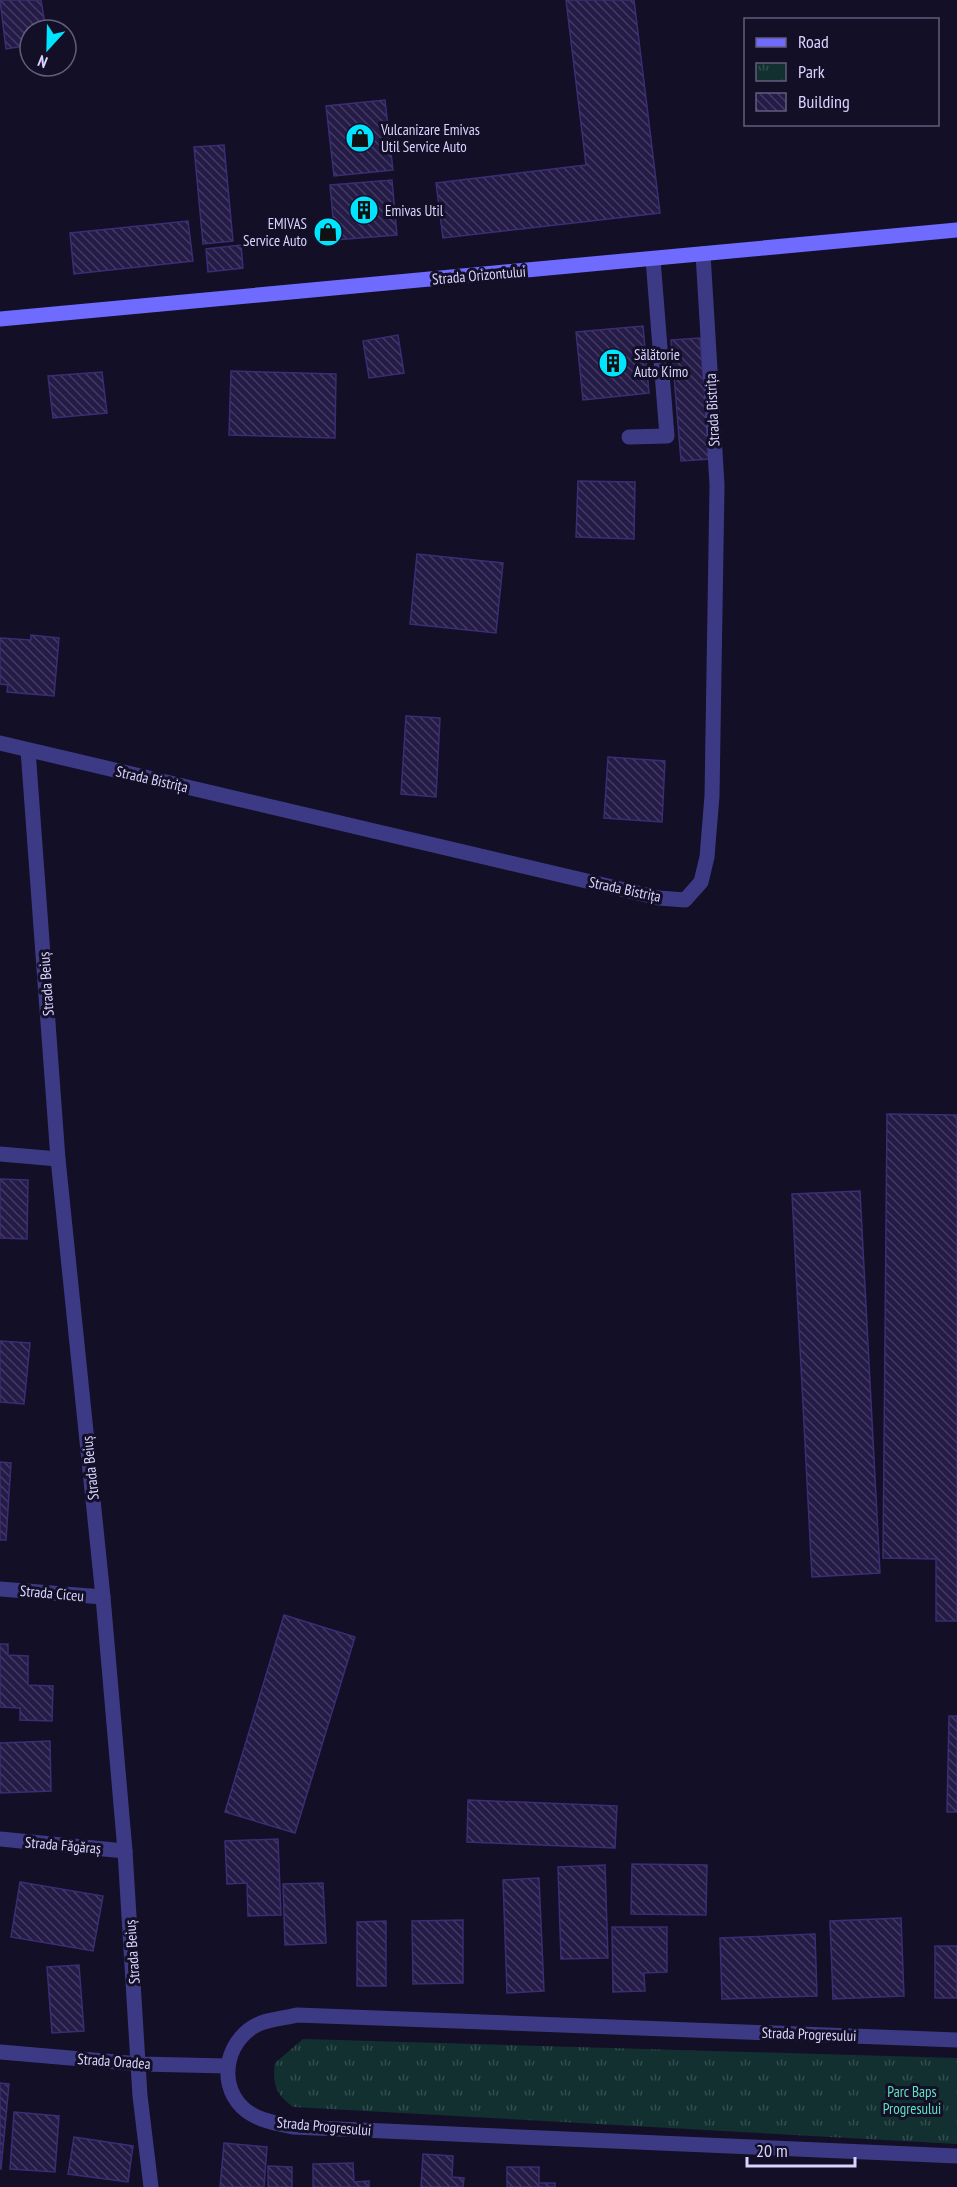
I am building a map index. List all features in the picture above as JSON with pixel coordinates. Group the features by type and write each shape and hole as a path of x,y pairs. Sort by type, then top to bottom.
{"main road":[{"name":"Strada Orizontului","path":"0,319 957,230"}],"street":[{"name":"Strada Bistrița","path":"0,742 659,898 686,900 701,882 707,857 712,796 717,486 703,254"},
{"path":"629,437 667,436 653,259"},
{"name":"Strada Beiuș","path":"28,750 58,1159 104,1597 151,2187"},
{"path":"0,1154 58,1159"},
{"name":"Strada Ciceu","path":"0,1589 104,1597"},
{"name":"Strada Făgăraș","path":"0,1839 125,1851"},
{"name":"Strada Progresului","path":"957,2040 297,2015 260,2023 235,2040 227,2066 231,2089 242,2107 264,2120 292,2127 957,2156"},
{"name":"Strada Oradea","path":"0,2052 140,2064 227,2066"}],"green space":[{"name":"Parc Baps Progresului","path":"303,2039 957,2058 957,2144 293,2107 276,2088 275,2063"}],"building":[{"path":"0,0 41,0 44,18 18,18 18,47 6,49"},
{"path":"566,0 634,0 660,213 443,238 436,183 586,165"},
{"name":"Vulcanizare Emivas Util Service Auto","path":"385,100 393,170 334,176 326,106"},
{"path":"224,145 233,241 203,244 194,147"},
{"name":"Emivas Util","path":"392,180 397,235 335,240 330,185"},
{"path":"188,221 193,261 74,274 70,233"},
{"path":"241,245 243,268 208,272 206,249"},
{"name":"Sălătorie Auto Kimo","path":"643,326 649,393 583,400 576,332"},
{"path":"398,335 404,373 369,378 363,341"},
{"path":"700,338 710,459 681,461 671,340"},
{"path":"231,371 336,374 335,438 229,435"},
{"path":"102,372 107,413 53,418 48,376"},
{"path":"578,481 635,482 634,539 576,537"},
{"path":"417,554 503,563 496,633 410,624"},
{"path":"31,635 59,638 54,696 7,692 8,685 0,684 0,638 31,640"},
{"path":"406,716 440,718 436,797 401,794"},
{"path":"608,757 665,761 662,822 604,818"},
{"path":"887,1114 957,1115 957,1621 936,1621 936,1559 883,1558"},
{"path":"0,1179 28,1180 27,1239 0,1238"},
{"path":"860,1191 880,1573 812,1577 792,1194"},
{"path":"0,1341 30,1343 24,1404 0,1402"},
{"path":"0,1462 11,1463 6,1540 0,1540"},
{"path":"284,1615 355,1637 295,1833 225,1812"},
{"path":"0,1644 8,1644 8,1655 28,1656 28,1685 53,1686 52,1721 20,1720 20,1708 0,1707"},
{"path":"949,1716 957,1716 957,1812 947,1812"},
{"path":"50,1741 51,1791 0,1793 0,1743"},
{"path":"468,1800 617,1806 615,1848 467,1842"},
{"path":"278,1839 281,1915 248,1916 247,1883 227,1884 225,1841"},
{"path":"632,1864 707,1865 706,1915 631,1914"},
{"path":"605,1865 608,1958 561,1959 558,1867"},
{"path":"539,1878 544,1991 507,1993 503,1880"},
{"path":"20,1882 103,1896 93,1951 11,1937"},
{"path":"323,1883 326,1943 285,1945 283,1884"},
{"path":"901,1918 904,1996 833,1999 830,1921"},
{"path":"463,1920 463,1983 413,1984 412,1921"},
{"path":"386,1921 386,1986 357,1986 357,1922"},
{"path":"612,1927 667,1927 667,1972 644,1973 645,1991 613,1992"},
{"path":"815,1934 817,1996 722,1999 720,1938"},
{"path":"935,1946 957,1946 957,1998 935,1998"},
{"path":"79,1965 84,2031 52,2033 47,1967"},
{"path":"0,2083 9,2084 1,2169 0,2169"},
{"path":"14,2112 59,2116 55,2172 10,2169"},
{"path":"74,2137 133,2146 128,2182 68,2174"},
{"path":"224,2143 267,2147 264,2187 220,2187"},
{"path":"423,2154 453,2156 452,2177 464,2178 463,2187 421,2187"},
{"path":"353,2163 354,2182 369,2181 369,2187 313,2187 313,2164"},
{"path":"268,2166 292,2167 292,2187 268,2187"},
{"path":"507,2167 539,2167 539,2183 555,2183 555,2187 507,2187"}],"place":[{"name":"Vulcanizare Emivas Util Service Auto","path":"360,138"},
{"name":"Emivas Util","path":"364,210"},
{"name":"EMIVAS Service Auto","path":"328,232"},
{"name":"Sălătorie Auto Kimo","path":"613,363"}]}
